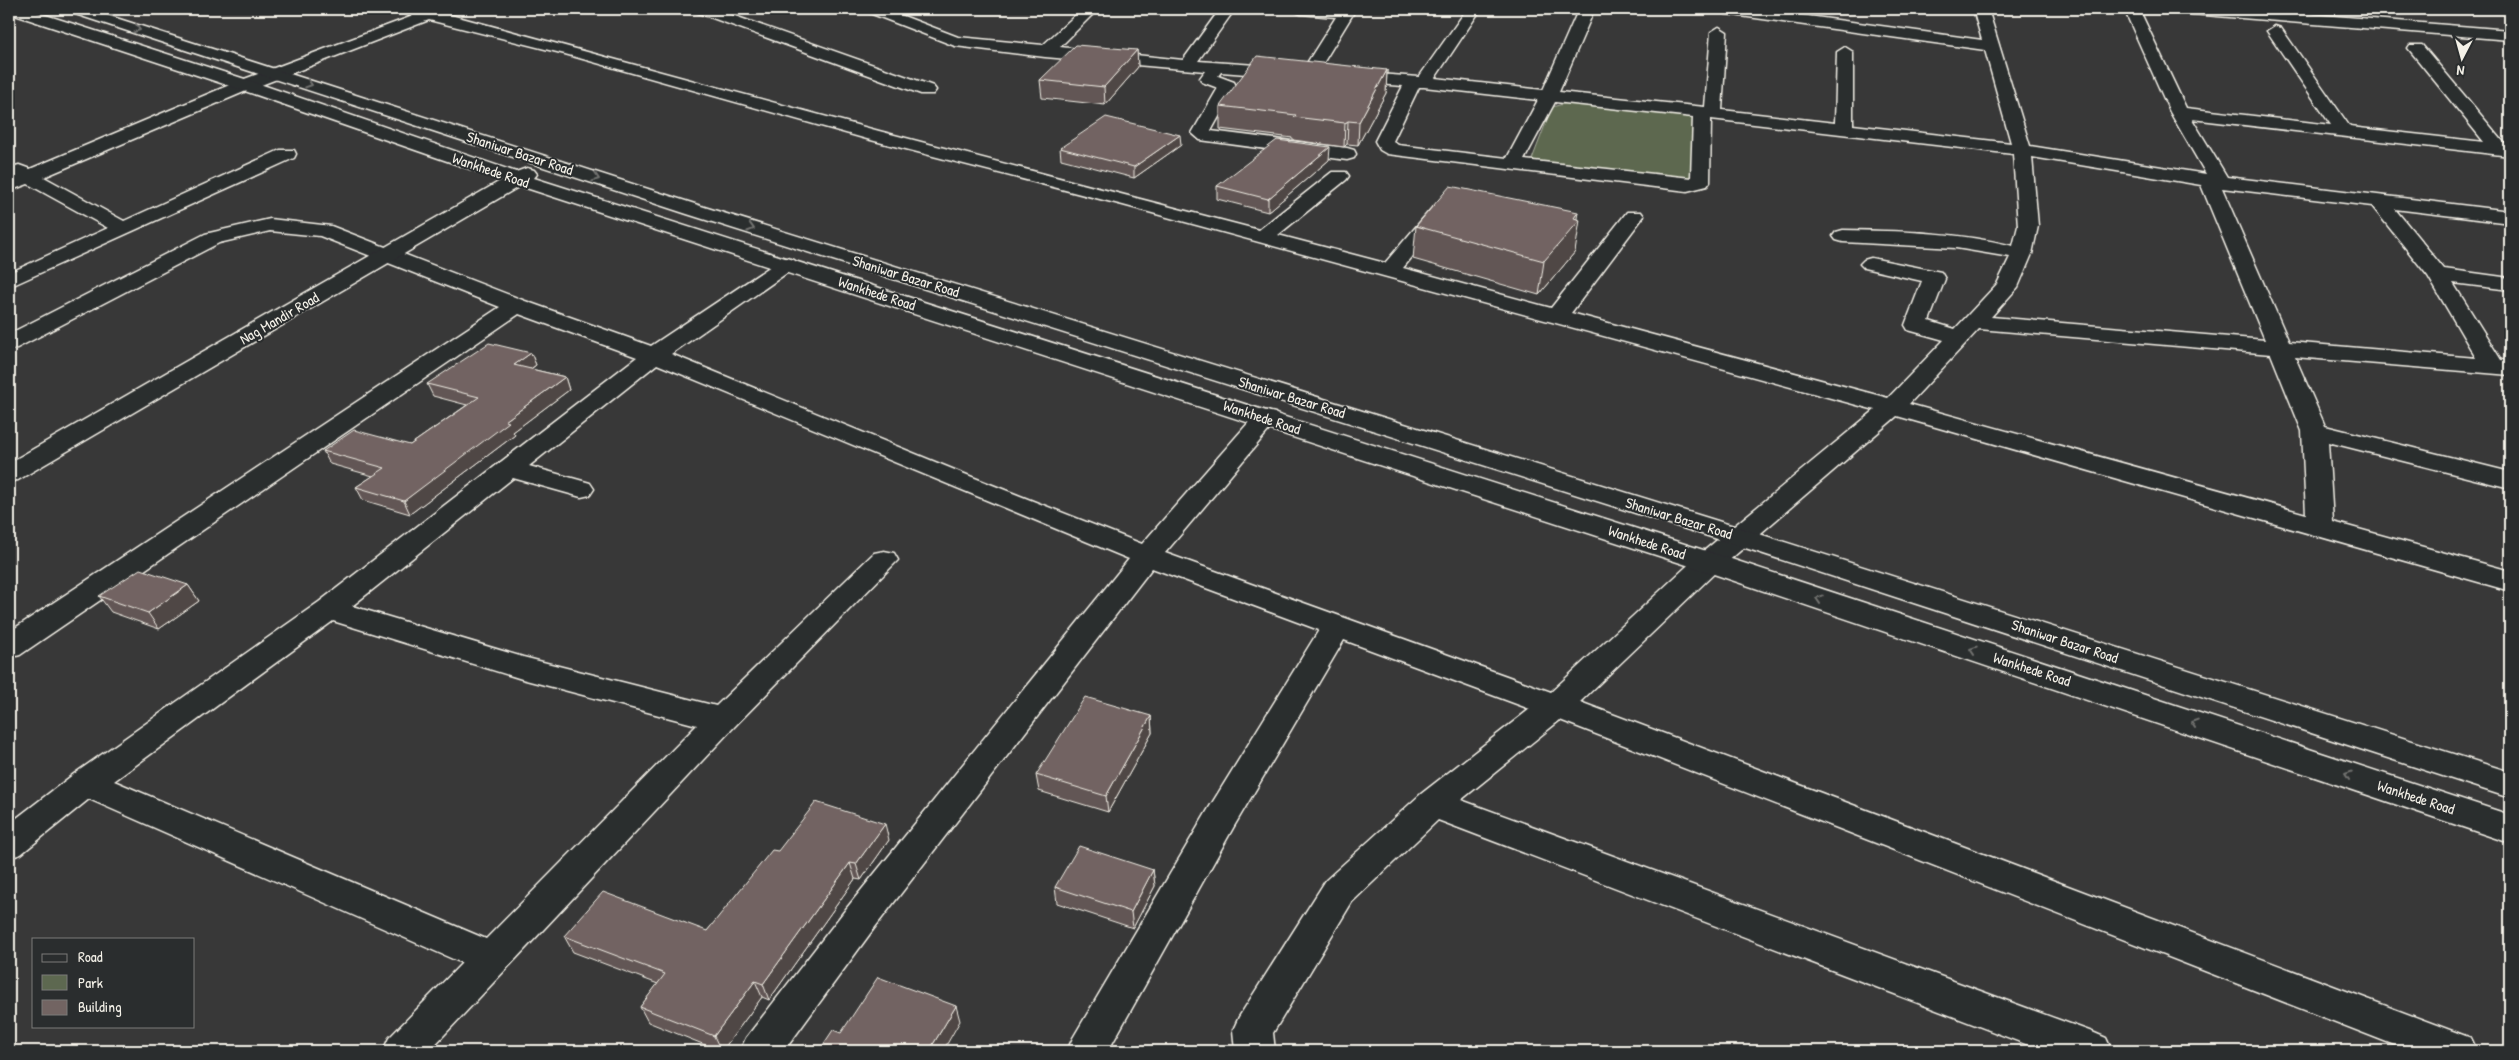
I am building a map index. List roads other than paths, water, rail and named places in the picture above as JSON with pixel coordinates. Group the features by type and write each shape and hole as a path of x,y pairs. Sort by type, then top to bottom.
{"street":[{"name":"Wankhede Road","path":"13,9 245,85 516,179 787,264 1709,562 2510,828"},
{"name":"Shaniwar Bazar Road","path":"74,9 722,219 1740,537 2510,785"},
{"path":"404,9 435,12 873,135 1263,237 1893,407 2510,581"},
{"path":"701,9 928,90"},
{"path":"872,9 955,41 1046,52 1187,65 1419,82 1707,113 2022,150 2214,181 2510,216"},
{"path":"1046,52 1091,9"},
{"path":"1187,65 1228,9"},
{"path":"1301,9 1347,11 1308,74"},
{"path":"1474,9 1419,82 1384,141 1386,146 1394,150 1688,186 1696,184 1700,182 1707,113 1719,32"},
{"path":"1726,9 1993,46"},
{"path":"1255,1051 1253,1030 1339,891 1434,804 1556,706 1709,562 1893,407 2007,287 2022,254 2028,226 2022,150 1981,9"},
{"path":"2131,9 2179,112 2214,181 2279,348 2315,431 2320,528"},
{"path":"2192,9 2510,35"},
{"path":"9,185 245,85 435,12"},
{"path":"1513,164 1549,96 1584,15"},
{"path":"2275,31 2344,132"},
{"path":"2416,48 2505,150"},
{"path":"1844,130 1845,52"},
{"path":"1216,67 1208,78 1228,86 1201,133 1206,136 1347,154"},
{"path":"2179,112 2505,150"},
{"path":"9,281 287,154"},
{"name":"Nag Mandir Road","path":"9,474 387,256 516,179 551,163"},
{"path":"9,166 32,176 124,228"},
{"path":"1263,237 1339,176"},
{"path":"1389,272 1454,194"},
{"path":"2378,201 2437,274 2501,367"},
{"path":"1556,317 1634,216"},
{"path":"9,342 212,238 270,225 324,230 517,306 654,355 953,479 1147,556 1556,706 2457,1051"},
{"path":"1843,236 1960,240 1991,245 2022,254"},
{"path":"9,844 86,783 329,609 654,355 787,264"},
{"path":"1871,264 1933,277 1934,279 1916,325 1919,328 2279,348 2501,367"},
{"path":"2437,274 2510,284"},
{"path":"9,647 517,306"},
{"path":"760,1051 859,920 1147,556 1266,418"},
{"path":"2315,431 2505,478"},
{"path":"510,469 581,489"},
{"path":"403,1051 722,720 884,560"},
{"path":"329,609 522,668 722,720"},
{"path":"1087,1051 1221,818 1337,626"},
{"path":"86,783 492,959"},
{"path":"1434,804 2092,1051"}]}
